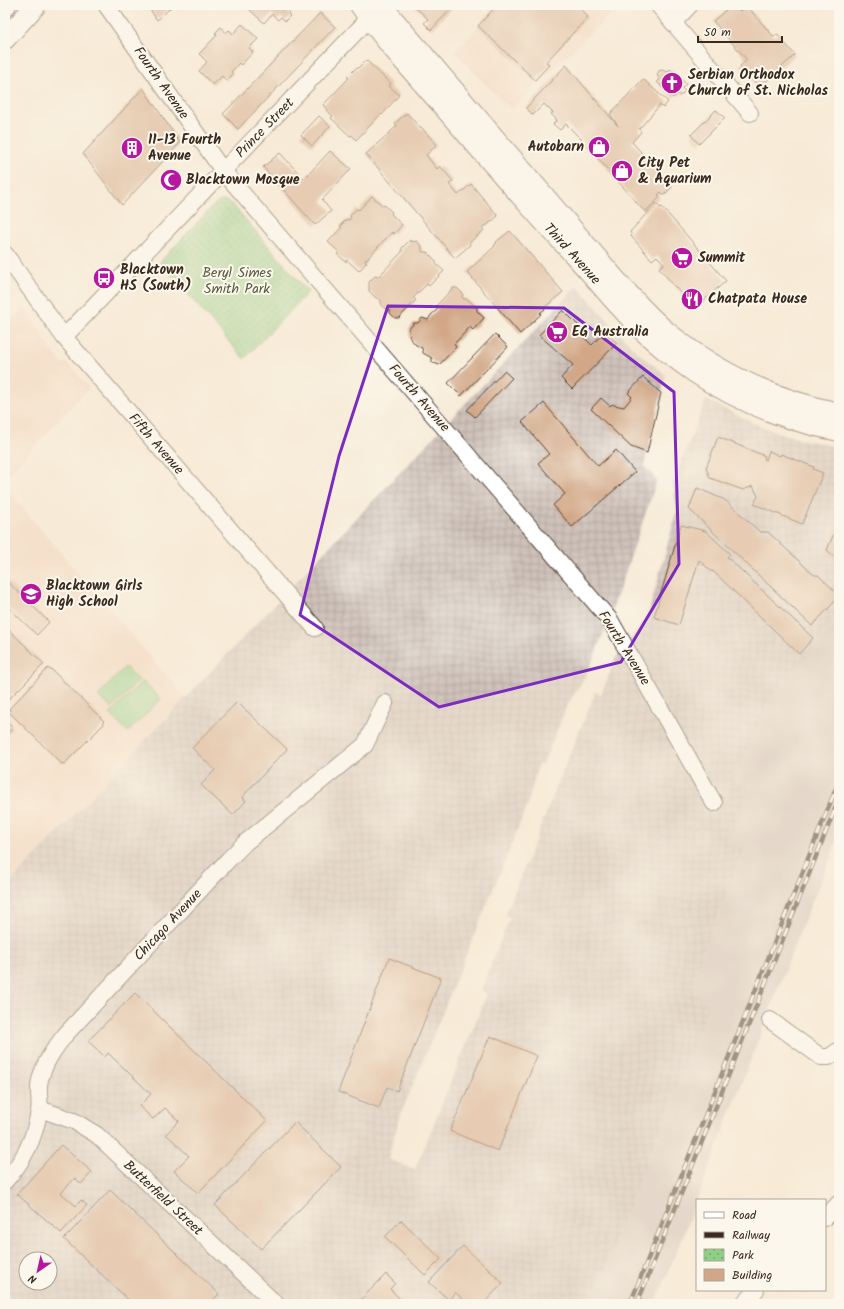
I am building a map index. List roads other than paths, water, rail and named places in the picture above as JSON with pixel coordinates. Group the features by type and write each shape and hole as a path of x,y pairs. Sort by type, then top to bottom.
{"main road":[{"path":"5,39 36,5"},
{"name":"Third Avenue","path":"374,8 606,270 635,302 666,331 702,358 751,385 777,396 839,413"},
{"name":"Third Avenue","path":"374,8 500,174 588,269 622,310 651,338 694,372 740,398 786,417 839,431"}],"street":[{"name":"Fourth Avenue","path":"106,5 223,171 610,620 714,803"},
{"path":"658,5 750,113"},
{"path":"673,23 690,5"},
{"name":"Prince Street","path":"64,337 223,171 374,8"},
{"name":"Fifth Avenue","path":"5,254 64,337 315,628"},
{"name":"Chicago Avenue","path":"5,1181 16,1168 30,1144 40,1109 39,1082 43,1070 55,1047 229,858 246,842 365,745 385,703"},
{"path":"770,1020 817,1055 832,1054"},
{"name":"Butterfield Street","path":"40,1109 74,1121 97,1135 276,1304"},
{"path":"826,1217 839,1203"},
{"path":"743,1304 755,1291"}],"railway":[{"path":"630,1304 839,781"},
{"path":"637,1304 839,799"}],"place":[{"name":"Serbian Orthodox Church of St. Nicholas","path":"672,83"},
{"name":"Autobarn","path":"599,147"},
{"name":"11-13 Fourth Avenue","path":"132,148"},
{"name":"City Pet & Aquarium","path":"622,171"},
{"name":"Blacktown Mosque","path":"171,180"},
{"name":"Summit","path":"682,258"},
{"name":"Blacktown HS (South)","path":"104,278"},
{"name":"Chatpata House","path":"692,299"},
{"name":"EG Australia","path":"557,332"},
{"name":"Blacktown Girls High School","path":"31,594"}],"park label":[{"name":"Beryl Simes Smith Park","path":"237,282"}]}
